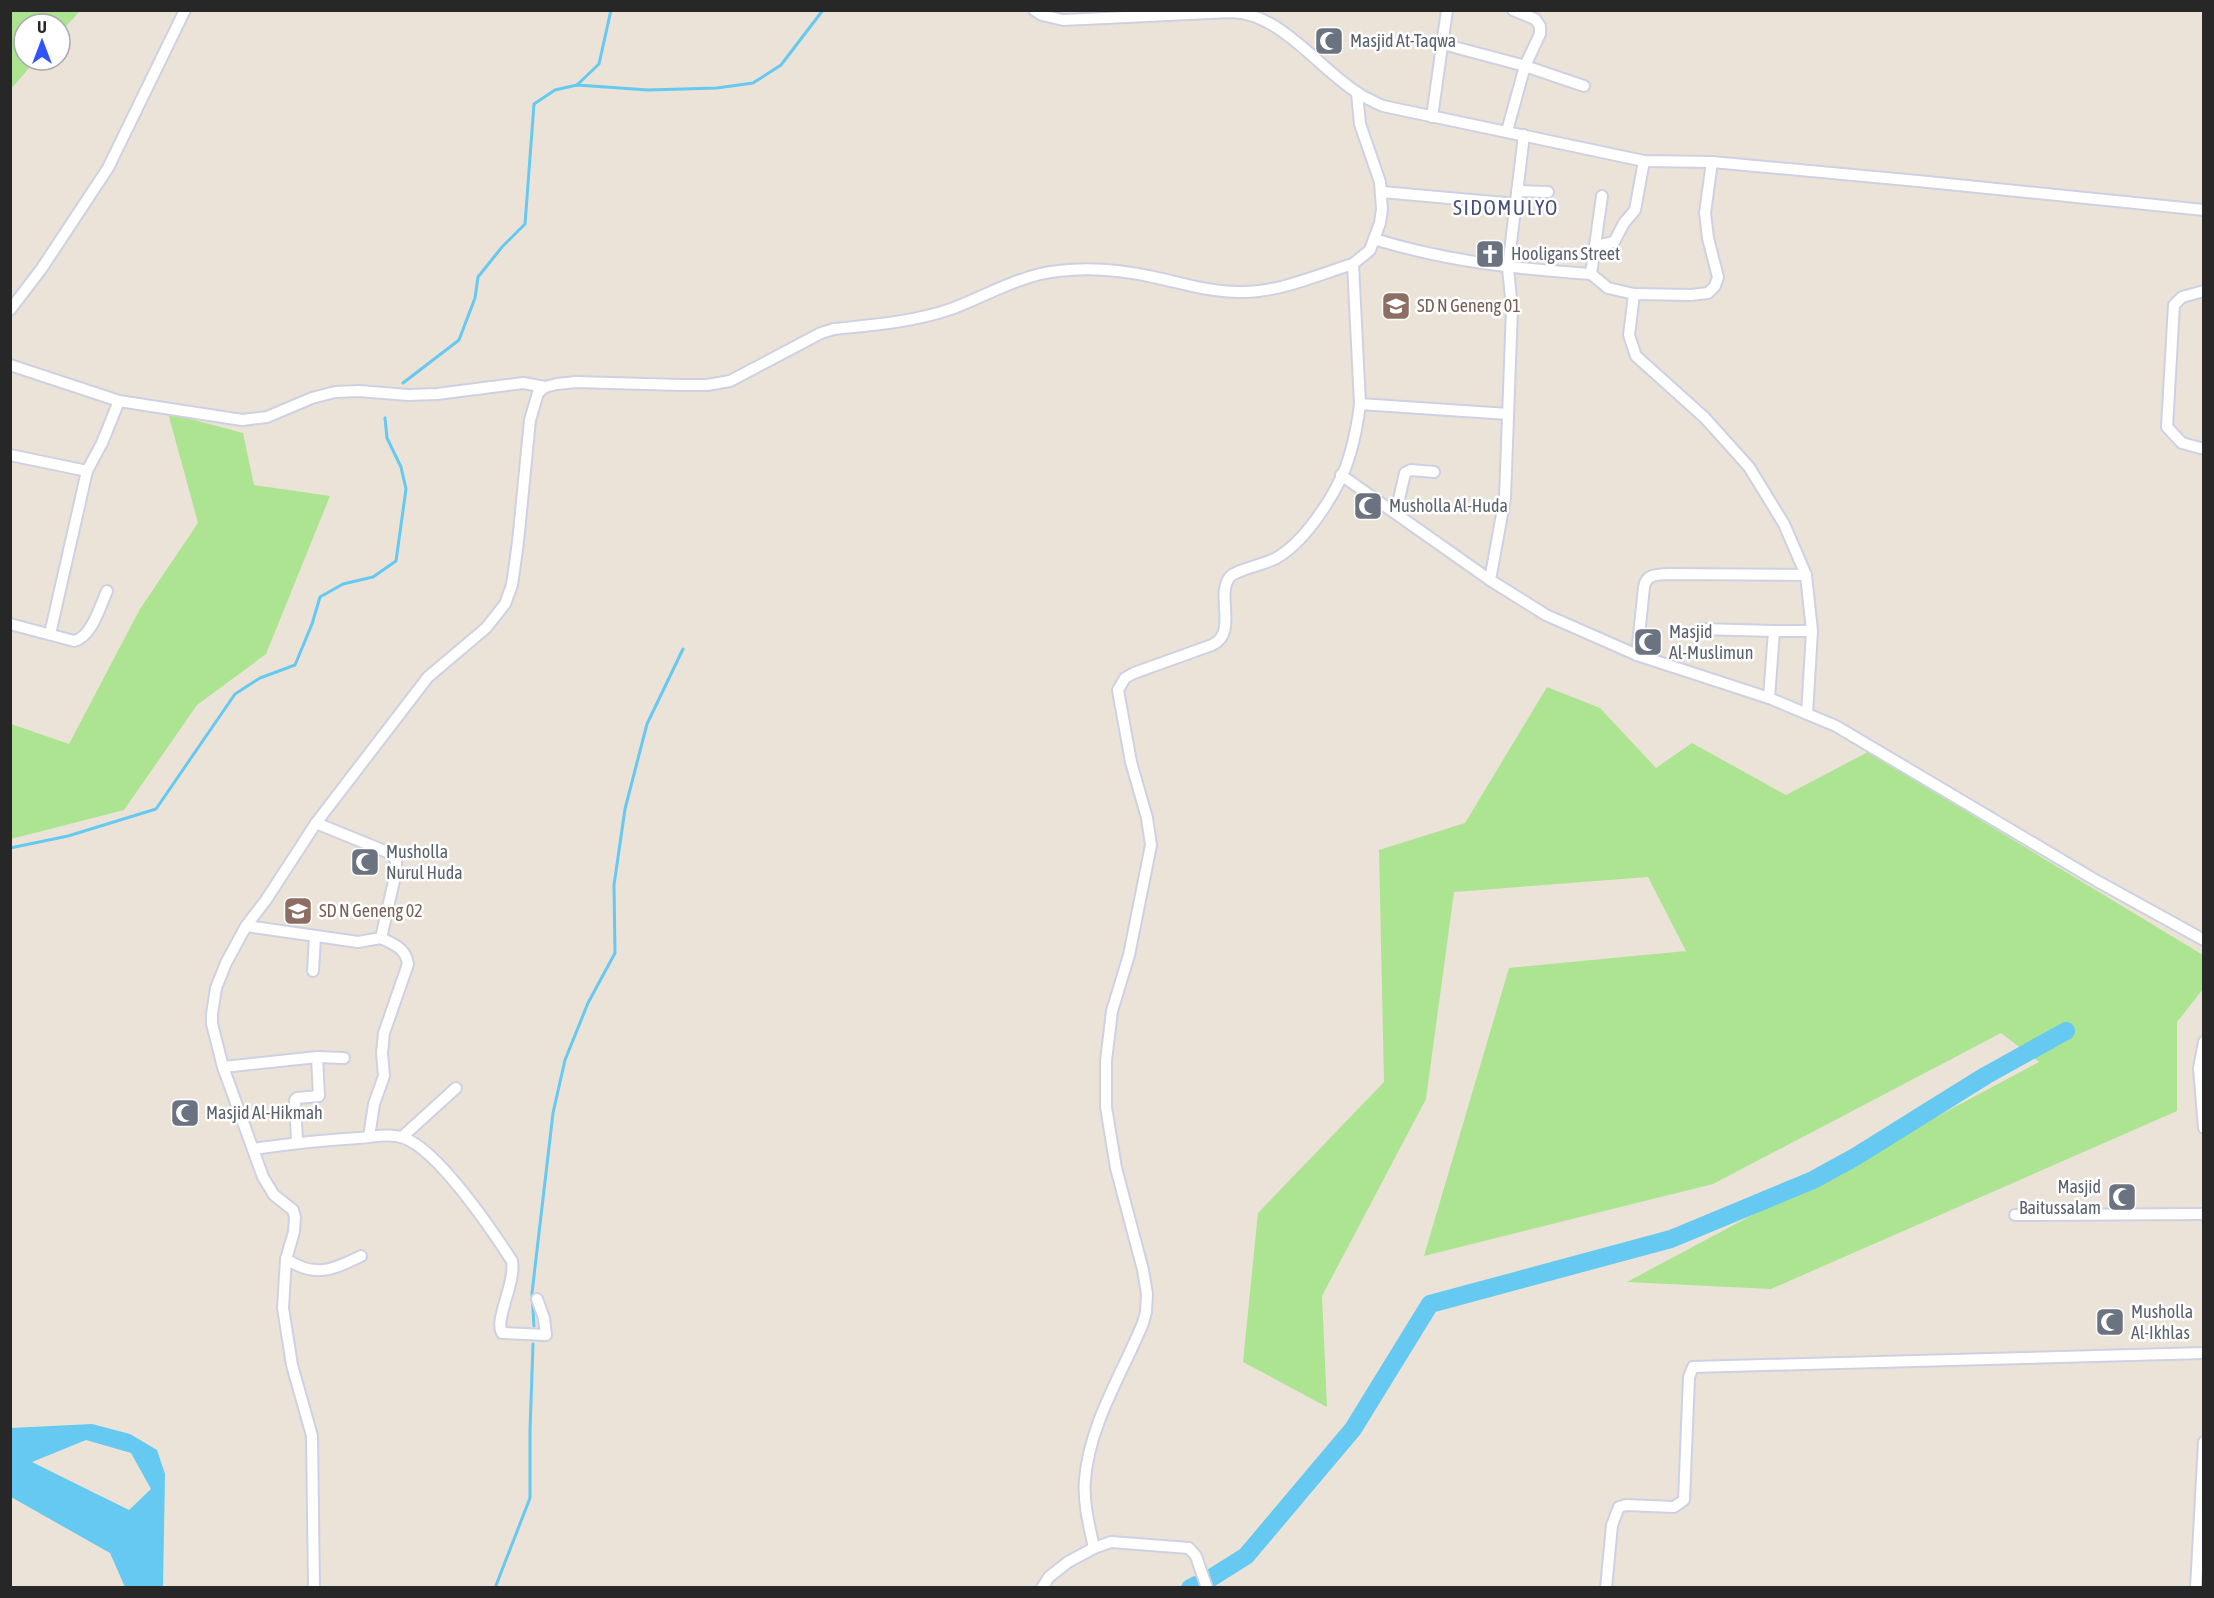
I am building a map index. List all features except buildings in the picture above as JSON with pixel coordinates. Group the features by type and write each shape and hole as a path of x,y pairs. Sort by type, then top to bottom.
{"street":[{"path":"10,310 42,268 108,168 185,10"},
{"path":"1034,10 1042,15 1063,20 1231,12 1252,14 1279,30 1357,93 1383,106 1644,161 1712,162 2204,210"},
{"path":"1432,117 1448,10"},
{"path":"1507,131 1525,66 1540,34 1540,26 1532,16 1513,10"},
{"path":"1443,44 1525,66 1584,86"},
{"path":"10,365 119,401 242,420 267,417 312,398 335,392 359,391 418,395 523,382 545,387 576,382 719,384 730,381 820,333 834,329 925,317 1025,279 1054,271 1096,269 1119,271 1203,288 1238,292 1278,288 1353,264 1370,250 1380,223 1382,192 1360,124 1357,93"},
{"path":"1490,580 1505,498 1512,308 1508,268 1524,135"},
{"path":"1596,246 1614,242 1623,223 1635,210 1644,161"},
{"path":"1374,239 1401,248 1508,268 1591,274 1608,288 1634,294 1708,293 1715,286 1718,277 1708,238 1705,213 1712,162"},
{"path":"1517,191 1548,192"},
{"path":"1382,192 1516,204"},
{"path":"1591,274 1602,196"},
{"path":"1094,1548 1084,1480 1089,1453 1113,1388 1143,1323 1147,1294 1137,1241 1116,1168 1106,1107 1106,1061 1113,1011 1129,955 1151,845 1147,818 1131,762 1118,690 1125,678 1134,673 1212,645 1221,639 1224,631 1226,586 1229,578 1237,571 1259,566 1287,551 1318,518 1350,456 1360,404 1353,264"},
{"path":"2204,291 2182,297 2173,309 2167,427 2182,443 2204,449"},
{"path":"1634,294 1629,335 1636,356 1705,418 1749,467 1784,524 1806,574 1812,631 1807,714"},
{"path":"314,1587 313,1449 308,1419 292,1365 285,1326 283,1290 286,1258 294,1232 294,1214 269,1187 223,1067 212,1024 216,988 226,963 246,926 266,900 316,823 428,677 486,628 508,599 518,542 530,420 536,397 545,387"},
{"path":"50,634 87,471 102,443 119,401"},
{"path":"1360,404 1508,414"},
{"path":"10,455 87,471"},
{"path":"1396,512 1406,473 1411,470 1434,472"},
{"path":"1341,475 1490,580 1546,615 1637,655 1769,698 1836,726 2097,881 2204,940"},
{"path":"1637,655 1645,582 1651,576 1806,574"},
{"path":"10,624 74,641 81,639 90,627 107,591"},
{"path":"1700,629 1812,631"},
{"path":"1769,698 1774,631"},
{"path":"316,823 392,854 396,859 396,872 381,938"},
{"path":"246,926 358,942 381,938 404,951 408,964 384,1033 382,1053 384,1076 374,1104 369,1137"},
{"path":"313,971 315,937"},
{"path":"2202,1049 2199,1068 2204,1128"},
{"path":"223,1067 317,1057 344,1058"},
{"path":"297,1142 295,1100 319,1096 317,1057"},
{"path":"402,1137 456,1088"},
{"path":"253,1149 297,1142 402,1137 424,1150 442,1169 484,1219 512,1261 509,1294 499,1323 502,1333 546,1335 544,1318 537,1299"},
{"path":"2015,1215 2204,1214"},
{"path":"286,1258 304,1269 322,1271 335,1268 361,1256"},
{"path":"1606,1587 1612,1525 1619,1507 1626,1505 1674,1507 1684,1500 1689,1377 1693,1367 2204,1353"},
{"path":"2196,1587 2204,1442"},
{"path":"1042,1587 1057,1569 1094,1548 1111,1542 1189,1548 1196,1556 1207,1587"}],"green space":[{"path":"11,10 80,11 72,20 72,12 12,12 12,72 26,72 11,89"},
{"path":"168,413 243,433 254,485 330,496 266,654 197,705 124,810 11,839 11,724 69,744 140,609 198,523"},
{"path":"1547,687 1600,708 1656,768 1692,743 1786,795 1868,752 2203,955 2203,989 2177,1022 2177,1111 1771,1289 1627,1282 2039,1062 2001,1033 1713,1184 1424,1256 1509,968 1686,951 1648,877 1454,892 1426,1099 1322,1296 1327,1407 1243,1362 1258,1213 1384,1082 1379,850 1465,823"}],"water":[{"path":"92,1424 130,1434 157,1450 165,1474 163,1587 125,1587 110,1553 11,1497 11,1428","holes":["86,1440 131,1453 151,1489 129,1510 32,1462"]}],"waterway":[{"path":"577,85 599,64 611,10"},
{"path":"403,383 459,340 475,298 478,277 502,247 525,224 534,104 555,90 577,85 648,90 717,88 753,83 781,65 823,10"},
{"path":"10,848 68,836 156,809 235,694 260,678 295,665 312,624 320,597 343,584 373,577 396,561 406,489 401,467 387,438 385,418"},
{"path":"534,1326 532,1293 553,1113 565,1060 588,1003 615,953 614,885 625,809 647,724 683,649"},
{"path":"1211,1578 1246,1556 1353,1429 1430,1304 1671,1239 1813,1180 1855,1157 1985,1076 2066,1031"},
{"path":"495,1588 530,1498 533,1344"},
{"path":"1190,1588 1196,1585"}],"place":[{"name":"Masjid At-Taqwa","path":"1329,41"},
{"name":"Hooligans Street","path":"1490,254"},
{"name":"SD N Geneng 01","path":"1396,306"},
{"name":"Musholla Al-Huda","path":"1368,506"},
{"name":"Masjid Al-Muslimun","path":"1648,642"},
{"name":"Musholla Nurul Huda","path":"365,862"},
{"name":"SD N Geneng 02","path":"298,911"},
{"name":"Masjid Al-Hikmah","path":"185,1113"},
{"name":"Masjid Baitussalam","path":"2122,1197"},
{"name":"Musholla Al-Ikhlas","path":"2110,1322"}],"district":[{"name":"SIDOMULYO","path":"1506,208"}]}
